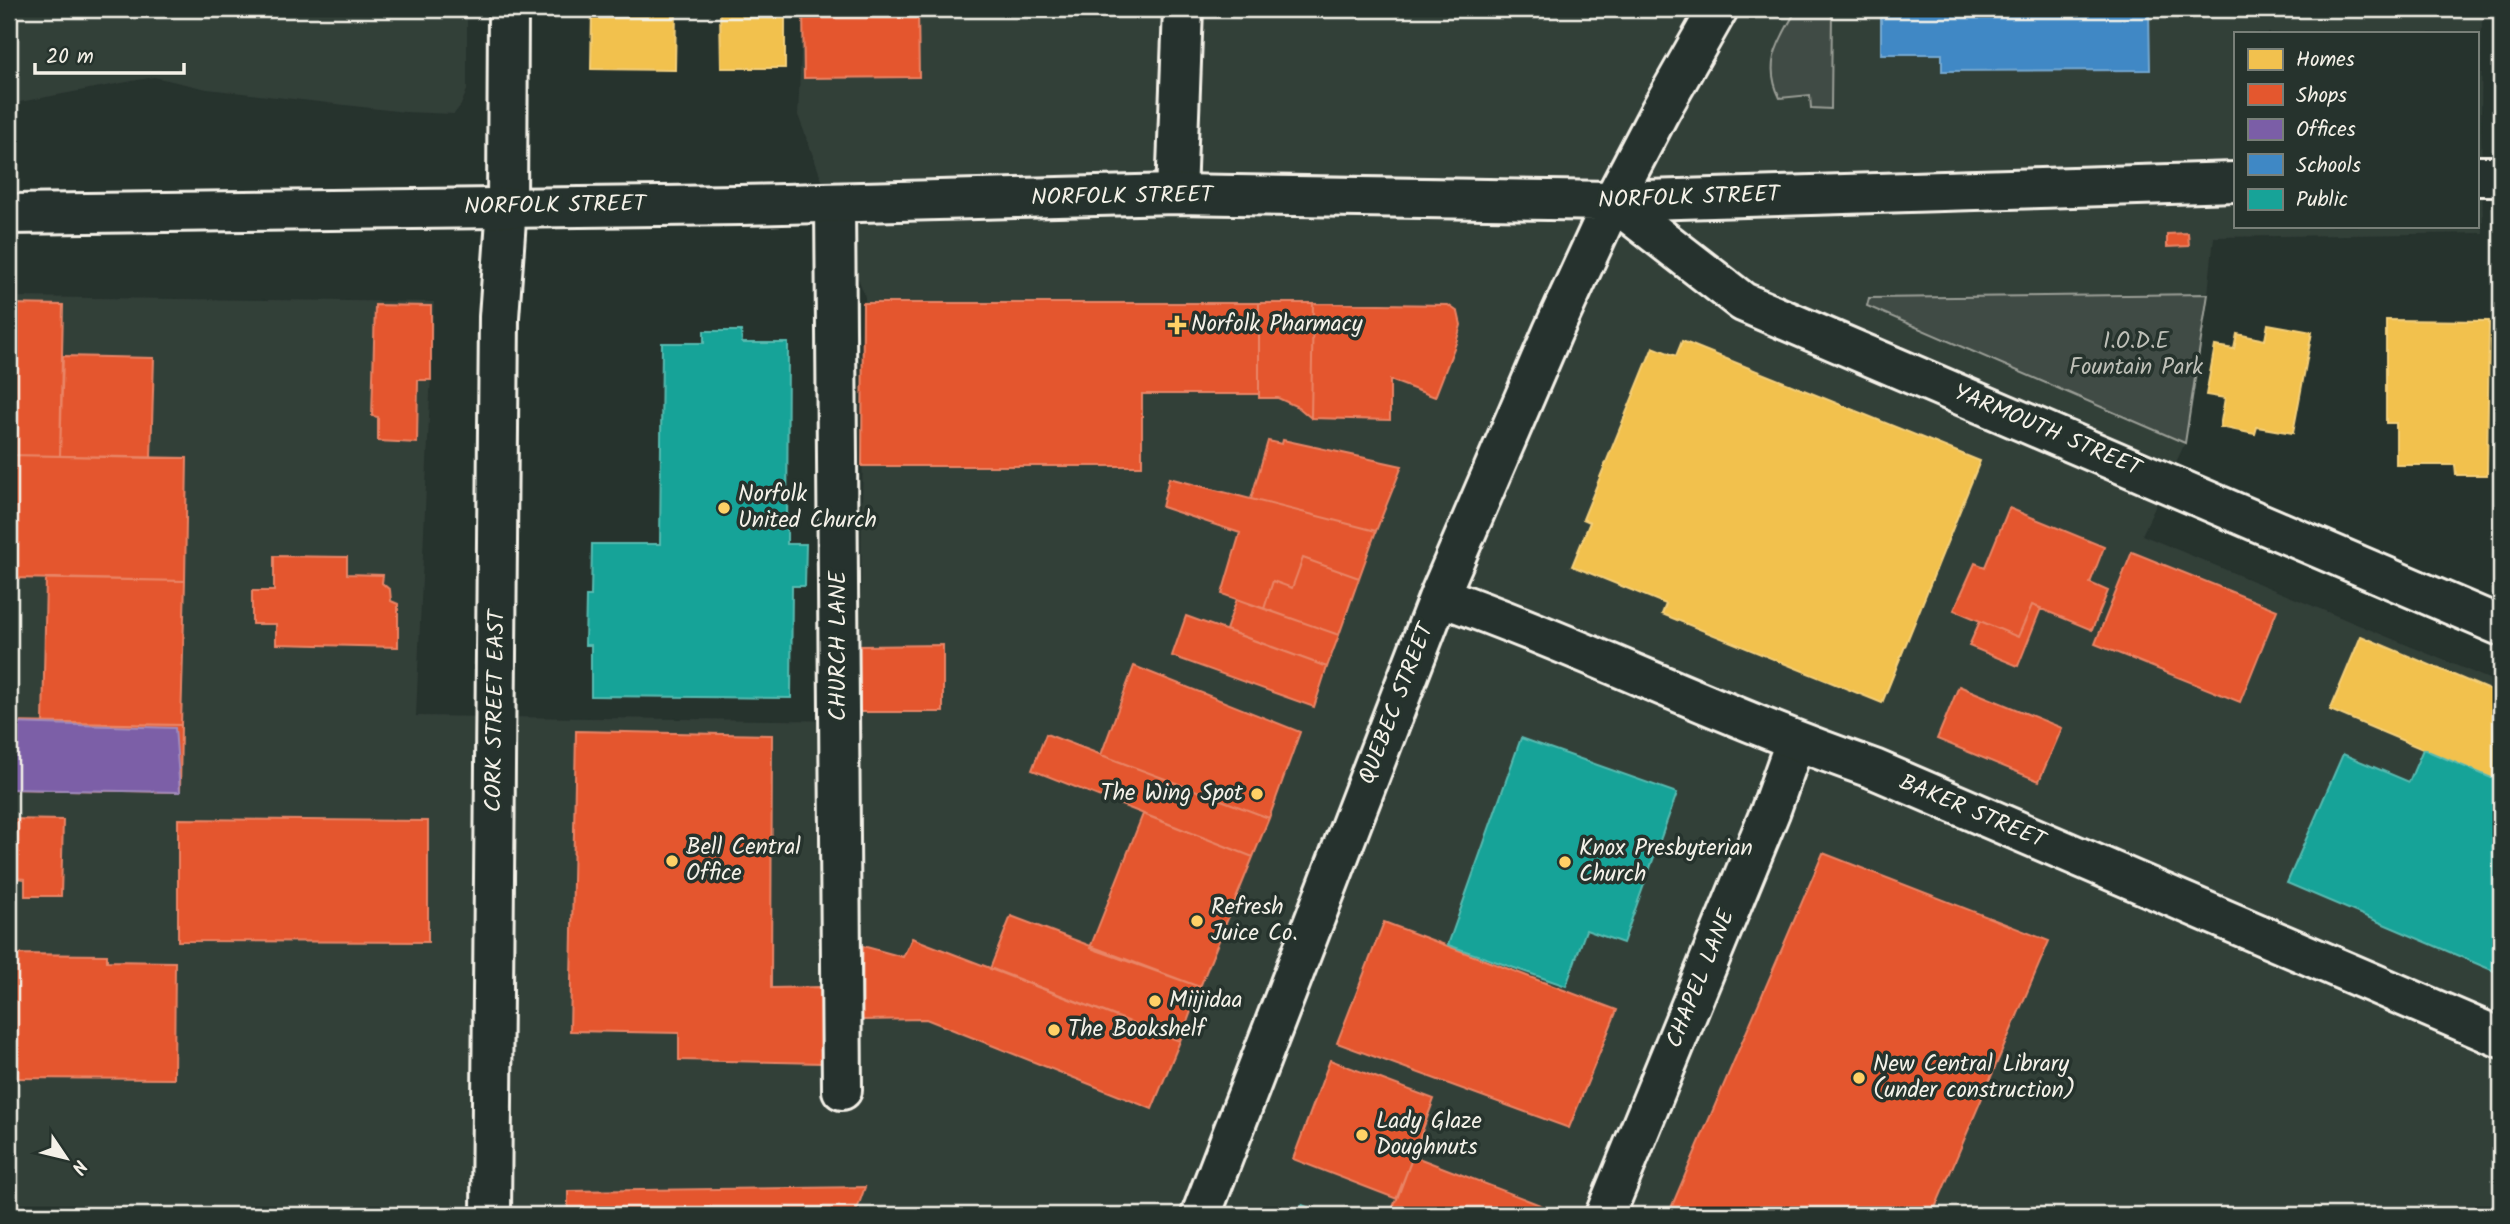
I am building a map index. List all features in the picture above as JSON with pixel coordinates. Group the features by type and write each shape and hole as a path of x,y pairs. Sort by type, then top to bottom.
{"street":[{"name":"CORK STREET EAST","path":"491,1215 499,317 507,206 508,9"},
{"path":"1176,194 1182,9"},
{"name":"QUEBEC STREET","path":"1201,1215 1439,596 1553,331 1614,201 1659,113 1718,9"},
{"path":"2478,176 2501,176"},
{"name":"NORFOLK STREET","path":"9,214 835,203 1176,194 1614,201 2234,182"},
{"name":"YARMOUTH STREET","path":"1614,201 1743,302 2501,626"},
{"name":"CHURCH LANE","path":"835,203 842,1090"},
{"name":"BAKER STREET","path":"1439,596 1507,620 1796,742 1874,769 2501,1038"},
{"name":"CHAPEL LANE","path":"1605,1215 1765,825 1796,742"}],"shaded area":[{"path":"9,9 467,9 467,90 454,114 405,112 207,89 154,77 9,104"},
{"path":"803,9 2482,9 2483,233 2214,237 2185,443 2142,535 2501,684 2501,1215 9,1215 9,297 434,302 416,716 859,721 865,297 798,115"}],"green space":[{"path":"1797,9 1832,9 1831,109 1811,108 1810,95 1780,98 1775,85 1775,52"},
{"name":"I.O.D.E Fountain Park","path":"2208,294 2185,443 1867,306 1869,298"}],"building: Homes":[{"path":"592,9 676,9 675,70 591,69"},
{"path":"720,9 785,9 785,68 721,68"},
{"path":"2386,320 2489,321 2487,475 2456,475 2455,465 2396,465 2396,423 2386,423"},
{"path":"2268,324 2312,332 2293,433 2257,427 2255,434 2220,427 2225,398 2206,395 2215,346 2234,349 2237,334 2265,340"},
{"path":"1682,341 1980,461 1882,703 1662,614 1666,604 1572,566 1590,522 1583,519 1653,347 1676,356"},
{"path":"2361,636 2501,695 2501,782 2330,710"}],"building: Shops":[{"path":"803,9 918,9 919,77 804,78"},
{"path":"2188,233 2189,246 2167,247 2167,234"},
{"path":"863,303 1259,303 1259,394 1142,394 1142,466 862,466"},
{"path":"1259,303 1313,303 1311,418 1298,407 1278,398 1259,398"},
{"path":"1313,303 1448,305 1458,312 1461,325 1435,397 1390,380 1390,420 1311,418"},
{"path":"9,304 63,305 60,456 9,455"},
{"path":"375,305 431,306 431,380 418,380 417,443 378,441 378,417 372,416"},
{"path":"63,356 154,358 151,458 60,456"},
{"path":"1283,440 1402,466 1376,531 1251,499 1268,441 1282,444"},
{"path":"9,455 187,458 185,581 9,578"},
{"path":"1169,478 1376,531 1359,578 1303,558 1292,588 1273,581 1264,609 1222,594 1240,533 1162,507"},
{"path":"2009,508 2104,547 2090,583 2108,591 2092,630 2032,605 2018,637 1954,610 1975,563 1985,567"},
{"path":"2132,552 2277,610 2240,702 2095,644"},
{"path":"274,556 347,557 347,574 383,575 382,583 390,590 391,601 398,604 398,647 276,644 276,624 252,624 252,591 274,591"},
{"path":"1303,558 1359,578 1339,635 1264,609 1273,581 1292,588"},
{"path":"46,578 185,581 181,725 43,723"},
{"path":"1237,599 1339,635 1327,667 1226,630"},
{"path":"2032,605 2041,608 2018,666 1969,646 1980,621 2018,637"},
{"path":"1186,616 1327,667 1314,707 1172,656"},
{"path":"943,645 943,712 858,712 858,646"},
{"path":"1134,666 1300,732 1269,818 1101,755"},
{"path":"1959,686 2062,728 2039,781 1937,739"},
{"path":"9,722 181,725 180,792 9,789"},
{"name":"Bell Central Office","path":"576,731 772,735 771,988 821,987 822,1063 679,1060 679,1033 570,1031"},
{"path":"1046,734 1269,818 1253,857 1032,770"},
{"path":"1143,814 1253,857 1200,987 1090,948"},
{"path":"9,819 63,820 61,896 25,896 25,879 16,878 15,954 9,954"},
{"path":"178,819 428,821 428,942 178,941"},
{"name":"New Central Library (under construction)","path":"1823,853 2049,941 1932,1215 1668,1215"},
{"path":"1011,916 1200,987 1180,1041 990,969"},
{"path":"1384,922 1617,1010 1569,1128 1337,1043"},
{"name":"The Bookshelf","path":"912,938 1180,1041 1152,1109 926,1019 862,1020 863,946 903,957"},
{"path":"9,954 107,955 107,961 175,962 174,1079 9,1078"},
{"name":"Lady Glaze Doughnuts","path":"1330,1060 1434,1099 1397,1199 1293,1159"},
{"path":"1413,1156 1543,1206 1539,1215 1390,1215"},
{"path":"865,1187 855,1215 568,1215 568,1191"}],"building: Offices":[{"path":"9,723 175,728 180,792 9,789"}],"building: Schools":[{"path":"1881,9 2149,9 2150,70 1942,71 1942,54 1881,54"}],"building: Public":[{"name":"Norfolk United Church","path":"704,331 741,331 742,343 788,343 787,544 806,544 805,586 792,586 791,698 591,696 591,645 585,645 586,596 591,596 592,544 660,544 662,343 704,343"},
{"name":"Knox Presbyterian Church","path":"1521,738 1677,793 1623,943 1586,930 1566,986 1448,945"},
{"path":"2423,749 2501,782 2501,974 2287,883 2343,754 2409,782"},
{"path":"1302,1205 1328,1215 1298,1215"}],"place":[{"name":"Norfolk Pharmacy","path":"1177,325"},
{"name":"Norfolk United Church","path":"724,508"},
{"name":"The Wing Spot","path":"1257,794"},
{"name":"Bell Central Office","path":"672,861"},
{"name":"Knox Presbyterian Church","path":"1565,862"},
{"name":"Refresh Juice Co.","path":"1197,921"},
{"name":"Miijidaa","path":"1155,1001"},
{"name":"The Bookshelf","path":"1054,1030"},
{"name":"New Central Library (under construction)","path":"1859,1078"},
{"name":"Lady Glaze Doughnuts","path":"1362,1135"}]}
